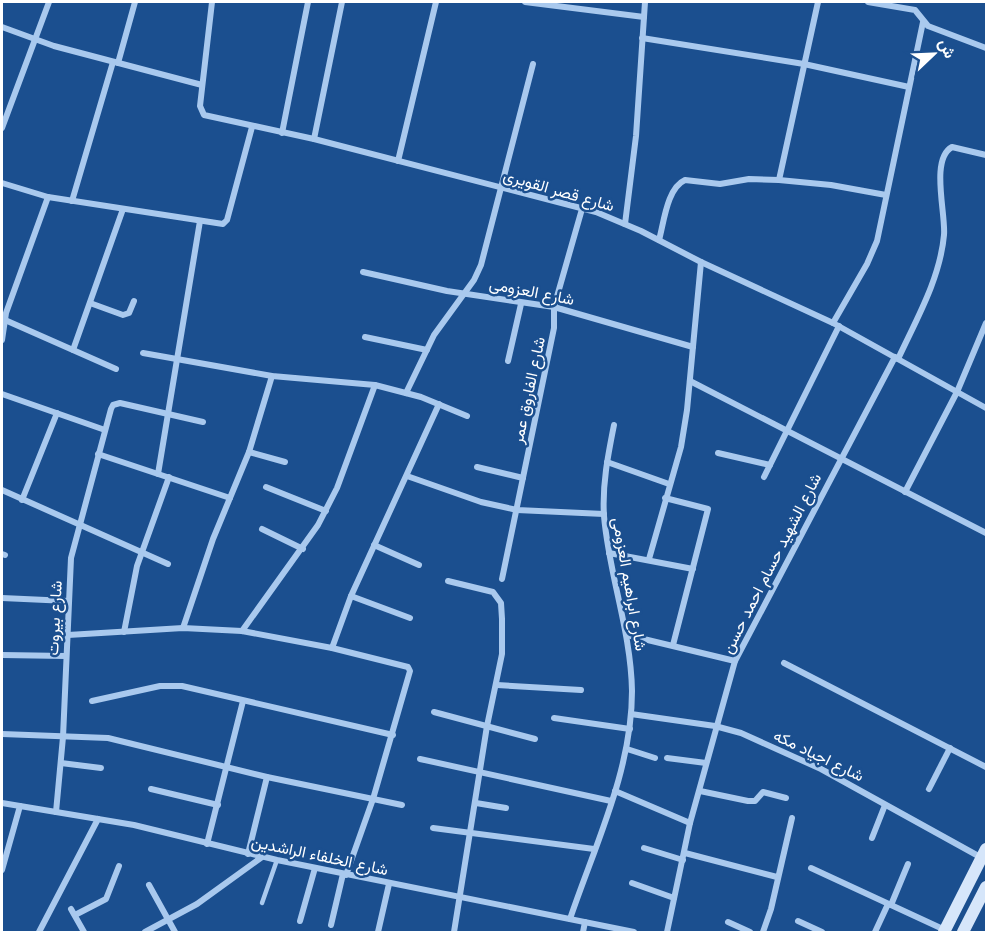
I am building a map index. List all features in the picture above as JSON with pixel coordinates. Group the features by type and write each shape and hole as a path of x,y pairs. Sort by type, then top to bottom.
{"street":[{"path":"2,128 4,110 49,2"},
{"path":"72,201 135,2"},
{"name":"شارع قصر القويرى","path":"212,2 200,106 204,115 500,187 582,209 625,224 836,324 987,408"},
{"path":"282,133 308,2"},
{"path":"314,140 342,2"},
{"path":"398,161 436,2"},
{"path":"525,2 644,17"},
{"path":"625,224 636,136 645,2"},
{"path":"779,180 818,2"},
{"path":"868,2 915,10 924,22 987,48"},
{"path":"764,477 873,248 924,22"},
{"path":"2,27 54,46 202,84"},
{"path":"642,38 804,64 909,87"},
{"path":"406,393 445,316 466,292 481,265 533,64"},
{"path":"2,183 48,197 217,224 227,220 252,127"},
{"name":"شارع الشهيد حسام احمد حسن","path":"667,933 690,823 715,726 735,661 897,358 935,276 944,232 940,179 945,154 952,147 987,155"},
{"path":"659,240 672,193 680,182 691,179 720,184 750,179 779,180 886,195"},
{"path":"2,340 5,320 48,197"},
{"path":"74,350 123,209"},
{"name":"شارع الفاروق عمر","path":"502,579 554,328 554,307 582,209"},
{"path":"158,474 200,221"},
{"path":"649,559 664,498 681,447 690,381 701,262"},
{"name":"شارع العزومى","path":"363,272 447,291 466,292 521,304 554,307 693,347"},
{"path":"90,303 123,315 129,313 134,302"},
{"path":"508,361 521,304"},
{"path":"5,320 116,369"},
{"path":"906,492 957,392 987,323"},
{"path":"365,337 427,350"},
{"path":"143,353 272,376 375,385 439,404 466,416"},
{"path":"183,628 249,452 272,376"},
{"path":"690,381 987,532"},
{"path":"243,631 303,549 326,511 337,488 375,385"},
{"path":"2,394 105,430"},
{"name":"شارع بيروت","path":"56,812 63,736 71,558 78,523 111,409 116,403 168,414"},
{"path":"332,648 351,596 439,404"},
{"path":"22,500 57,413"},
{"path":"168,414 203,422"},
{"name":"شارع ابراهيم العزومى","path":"570,919 615,791 630,729 627,635 609,553 604,514 607,462 614,425"},
{"path":"249,452 285,462"},
{"path":"718,453 770,465"},
{"path":"98,454 230,498"},
{"path":"607,462 669,484"},
{"path":"477,467 523,478"},
{"path":"407,476 481,502 517,510 604,514"},
{"path":"124,632 132,589 169,477"},
{"path":"266,487 326,511"},
{"path":"2,490 168,564"},
{"path":"664,498 708,509 673,645"},
{"path":"262,529 303,549"},
{"path":"374,545 419,565"},
{"path":"609,553 693,569"},
{"path":"448,581 498,596 502,619 502,654 487,726 454,933"},
{"path":"351,596 410,618"},
{"path":"2,598 68,601"},
{"path":"68,635 183,628 243,631 332,648 408,667 405,690 393,735 373,799 345,875 331,925"},
{"path":"627,635 735,661"},
{"path":"2,655 66,656"},
{"path":"784,663 987,766"},
{"path":"92,701 171,685 393,735"},
{"path":"497,685 581,690"},
{"path":"207,844 243,701"},
{"path":"434,712 535,739"},
{"name":"شارع اجياد مكه","path":"631,714 715,726 741,733 821,769 885,805 984,854"},
{"path":"554,718 630,729"},
{"path":"2,734 95,736 124,741 267,777 402,805"},
{"path":"929,789 950,748"},
{"path":"627,749 655,758"},
{"path":"667,758 706,763"},
{"path":"420,759 611,801"},
{"path":"61,764 101,768"},
{"path":"248,854 267,777"},
{"path":"151,789 218,806"},
{"path":"615,791 690,823"},
{"path":"700,791 748,801 755,801 763,792 786,798"},
{"name":"شارع الخلفاء الراشدين","path":"2,803 98,819 277,861 634,933"},
{"path":"476,803 506,808"},
{"path":"872,838 885,805"},
{"path":"2,870 20,806"},
{"path":"763,933 771,909 792,818"},
{"path":"39,933 98,819"},
{"path":"433,828 594,849"},
{"path":"644,848 777,877"},
{"path":"811,868 945,931 984,854"},
{"path":"145,933 219,889 262,857"},
{"path":"875,933 908,864"},
{"path":"84,933 73,912 106,899 119,866"},
{"path":"300,921 315,868"},
{"path":"632,883 675,898"},
{"path":"378,933 389,884"},
{"path":"149,885 175,933"},
{"path":"963,933 987,887"},
{"path":"798,921 822,933"},
{"path":"583,933 585,922"},
{"path":"728,922 750,933"}],"lane":[{"path":"262,903 277,861"}]}
